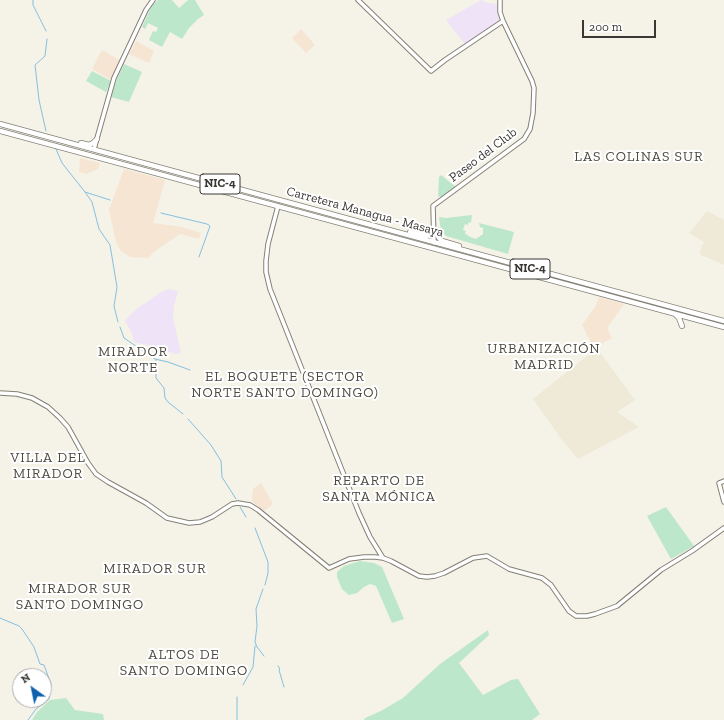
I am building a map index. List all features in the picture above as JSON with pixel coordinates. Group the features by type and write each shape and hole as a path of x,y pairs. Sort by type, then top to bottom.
{"highway":[{"name":"Carretera Managua - Masaya","path":"0,124 724,321"},
{"name":"Carretera Managua - Masaya","path":"0,131 724,327"},
{"path":"73,144 81,143 89,145 97,140 100,149 105,152"},
{"path":"64,148 88,152 94,149 96,154 112,159 118,163"},
{"path":"194,177 204,183 214,186 216,189 220,188 234,191 243,190"},
{"path":"389,230 397,230 427,236 434,229 442,241 471,252"},
{"path":"392,237 399,237 428,244 434,243 437,247 466,256"},
{"path":"670,307 687,314 689,318 698,315 708,317"},
{"path":"673,313 679,318 682,326"}],"street":[{"path":"94,149 114,78 146,10 153,0"},
{"name":"Paseo del Club","path":"434,229 433,206 524,138 530,129 533,113 534,88 503,21 500,12 500,0"},
{"path":"360,1 431,71 503,21"},
{"path":"278,206 268,244 266,261 268,281 359,513 383,558"},
{"path":"434,229 434,243"},
{"path":"0,393 17,394 32,398 48,407 68,426 88,463 96,474 146,503 165,517 189,523 200,522 212,517 232,504 245,503 258,510 327,567 333,567 344,560 353,558 383,558 419,576 427,577 435,576 473,558 487,556 509,569 542,578 551,585 569,611 576,616 587,616 616,606 661,570 692,551 724,528"},
{"path":"724,481 719,483 724,502"}],"shaded area":[{"path":"481,0 488,3 497,4 501,19 465,44 446,20"},
{"path":"301,29 315,45 306,53 292,38"},
{"path":"136,41 154,51 149,63 129,54"},
{"path":"102,50 120,60 111,80 92,69"},
{"path":"80,158 100,163 98,169 86,174 79,172"},
{"path":"124,169 165,180 153,223 182,227 201,233 199,239 180,234 155,251 148,258 130,257 121,251 116,242 109,210"},
{"path":"707,211 724,220 724,265 701,255 700,251 704,242 689,233"},
{"path":"169,289 178,292 174,305 173,318 181,353 175,354 134,342 131,331 125,321 134,311 161,292"},
{"path":"599,297 624,304 607,328 612,338 594,348 582,325 595,307"},
{"path":"597,348 635,400 617,412 639,427 578,459 562,440 533,399"},
{"path":"261,483 273,504 263,512 252,501 253,489"}],"green space":[{"path":"158,0 172,0 179,8 188,0 195,0 204,15 189,28 182,39 170,32 162,47 149,40 153,31 156,32 158,28 148,23 145,29 142,27 152,5"},
{"path":"124,64 142,72 129,102 111,97"},
{"path":"92,71 111,81 106,92 86,81"},
{"path":"441,175 456,187 456,189 443,198 438,196 439,177"},
{"path":"472,215 471,223 469,222 468,225 465,224 463,230 466,231 465,234 468,236 476,239 483,234 483,228 480,227 479,223 514,232 508,254 446,236 441,231 439,217 446,218"},
{"path":"666,507 694,546 671,559 647,516"},
{"path":"360,561 374,563 382,567 404,619 392,623 376,586 370,584 357,593 349,595 342,589 337,577 337,572 344,566"},
{"path":"488,630 489,635 459,663 483,695 511,680 518,679 540,714 532,720 364,720 365,718 381,711 403,698 440,664"},
{"path":"66,698 75,710 103,714 104,720 32,720 41,708 52,708 52,700"}],"waterway":[{"path":"33,0 33,5 46,31"},
{"path":"46,131 39,100 35,65 45,56 47,39"},
{"path":"56,149 62,163 85,192 110,200"},
{"path":"85,192 92,202 99,229 110,245 117,287 114,306 118,322"},
{"path":"161,213 210,226 199,257"},
{"path":"120,327 124,338 155,359 190,370"},
{"path":"156,360 156,378 164,388 165,398 183,414"},
{"path":"188,419 211,445 221,461 222,477 236,499"},
{"path":"240,507 246,517"},
{"path":"255,528 268,562 268,573 265,585"},
{"path":"263,589 256,609 257,626 255,642 264,656"},
{"path":"0,618 19,626 22,629 34,647 40,664 44,665 51,684 49,699 36,709 28,720"},
{"path":"243,685 253,667 255,646"},
{"path":"278,666 284,687"},
{"path":"237,697 237,720"}],"district":[{"name":"LAS COLINAS SUR","path":"639,157"},
{"name":"URBANIZACIÓN MADRID","path":"544,358"},
{"name":"MIRADOR NORTE","path":"133,360"},
{"name":"EL BOQUETE (SECTOR NORTE SANTO DOMINGO)","path":"285,386"},
{"name":"VILLA DEL MIRADOR","path":"48,466"},
{"name":"REPARTO DE SANTA MÓNICA","path":"379,490"},
{"name":"MIRADOR SUR","path":"155,569"},
{"name":"MIRADOR SUR SANTO DOMINGO","path":"80,598"},
{"name":"ALTOS DE SANTO DOMINGO","path":"184,664"}]}
